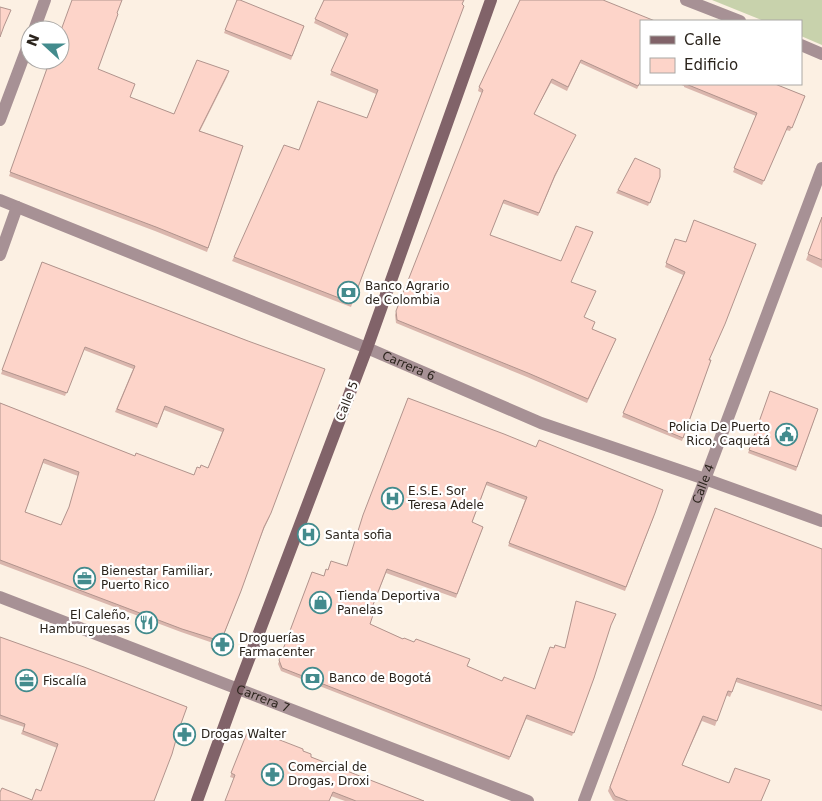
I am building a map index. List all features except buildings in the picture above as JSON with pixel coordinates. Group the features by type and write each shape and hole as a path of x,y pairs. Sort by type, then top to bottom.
{"street":[{"path":"38,20 45,0"},
{"name":"Calle 5","path":"197,801 367,348 491,0"},
{"path":"686,0 737,20"},
{"path":"802,46 822,54"},
{"path":"0,120 20,67"},
{"name":"Calle 4","path":"584,801 822,168"},
{"name":"Carrera 6","path":"0,200 367,348 541,422 822,521"},
{"path":"0,254 17,207"},
{"name":"Carrera 7","path":"0,596 528,801"}],"green space":[{"path":"712,0 822,0 822,45 802,36 802,20 762,20"}],"place":[{"name":"Banco Agrario de Colombia","path":"349,293"},
{"name":"Policia De Puerto Rico, Caquetá","path":"786,434"},
{"name":"E.S.E. Sor Teresa Adele","path":"392,498"},
{"name":"Santa sofia","path":"309,535"},
{"name":"Bienestar Familiar, Puerto Rico","path":"85,578"},
{"name":"Tienda Deportiva Panelas","path":"321,603"},
{"name":"El Caleño, Hamburguesas","path":"146,622"},
{"name":"Droguerías Farmacenter","path":"223,645"},
{"name":"Banco de Bogotá","path":"313,678"},
{"name":"Fiscalía","path":"27,681"},
{"name":"Drogas Walter","path":"185,734"},
{"name":"Comercial de Drogas, Droxi","path":"272,774"}]}
